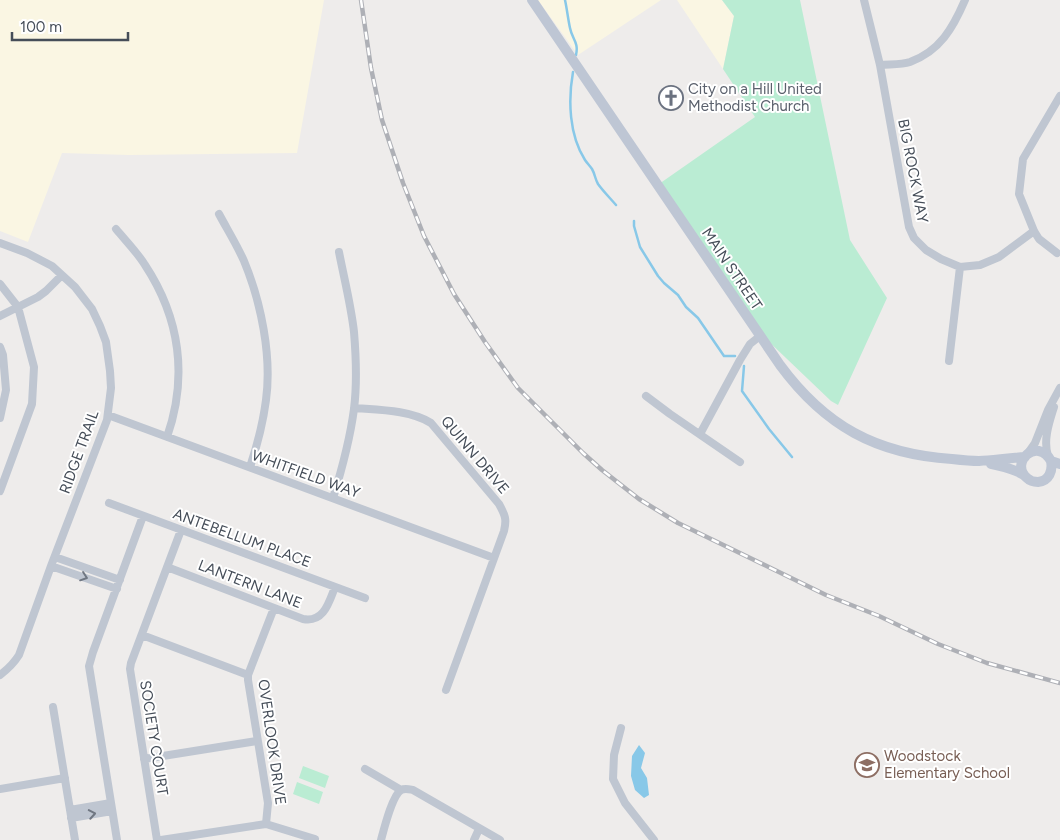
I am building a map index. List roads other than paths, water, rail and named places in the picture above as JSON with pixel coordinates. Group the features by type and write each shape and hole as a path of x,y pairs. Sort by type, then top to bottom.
{"main road":[{"name":"MAIN STREET","path":"532,0 760,336 791,379 823,412 867,440 884,446 911,454 977,461 1007,467 1017,470 1033,482 1044,480"},
{"name":"MAIN STREET","path":"977,461 1027,455 1034,451 1040,451 1053,460"},
{"path":"1024,475 1021,466 1027,455"},
{"path":"1044,480 1049,476 1053,460"},
{"path":"1044,480 1051,475 1060,474"}],"street":[{"name":"BIG ROCK WAY","path":"864,0 880,65 908,227 914,238 926,250 960,267"},
{"path":"880,65 909,62 930,53 946,37 965,0"},
{"path":"1059,254 1039,239 1019,194 1023,159 1060,96"},
{"path":"219,214 250,275 264,330 267,367 266,400 250,468"},
{"path":"116,229 144,262 154,279 162,294 174,330 178,347 179,383 175,412 167,437"},
{"path":"949,362 960,267 980,265 999,257 1034,231"},
{"name":"RIDGE TRAIL","path":"0,242 39,258 52,266 76,287 92,309 106,342 111,388 108,415 103,430 19,654 16,661 0,675"},
{"path":"333,498 343,468 354,408 354,330 339,252"},
{"path":"0,316 38,297 62,274"},
{"path":"0,284 18,307 34,367 32,404 0,491"},
{"path":"700,434 740,360 750,344 760,336"},
{"path":"0,347 3,355 6,390 0,418"},
{"path":"1027,455 1035,443 1048,410 1059,389"},
{"path":"1053,460 1046,449 1046,438 1059,389"},
{"path":"646,396 740,462"},
{"name":"QUINN DRIVE","path":"354,408 409,414 418,416 431,423 499,504 505,514 504,531 446,690"},
{"name":"WHITFIELD WAY","path":"108,415 494,558"},
{"name":"ANTEBELLUM PLACE","path":"109,503 366,598"},
{"path":"117,840 89,666 143,516"},
{"name":"SOCIETY COURT","path":"159,840 130,669 181,530"},
{"path":"55,557 120,580"},
{"path":"51,566 116,589"},
{"name":"LANTERN LANE","path":"167,567 303,619 314,620 319,617 327,606 335,587"},
{"name":"OVERLOOK DRIVE","path":"266,824 268,803 248,686 248,675 274,608"},
{"path":"142,635 248,675"},
{"path":"53,706 75,840"},
{"path":"622,728 614,755 613,779 625,803 654,840"},
{"path":"144,759 257,741"},
{"path":"365,769 401,790"},
{"path":"0,789 64,778"},
{"path":"381,840 398,793 407,788 500,840"},
{"path":"71,814 111,807"},
{"path":"159,840 266,824 315,839"},
{"path":"474,840 479,829"}],"water":[{"path":"639,745 645,753 641,768 647,778 649,795 644,798 635,790 631,776 632,756"}],"waterway":[{"path":"565,0 571,32 577,47 576,55"},
{"path":"573,72 570,106 576,140 598,184 616,205"},
{"path":"634,221 640,247 658,276 698,318 724,356 735,356"},
{"path":"744,366 742,391 792,457"}],"railway":[{"path":"361,0 371,68 382,120 403,183 424,236 454,294 518,388 583,453 639,499 678,523 826,595 879,616 938,644 987,663 1060,683"}],"place":[{"name":"City on a Hill United Methodist Church","path":"671,98"},
{"name":"Woodstock Elementary School","path":"867,765"}]}
